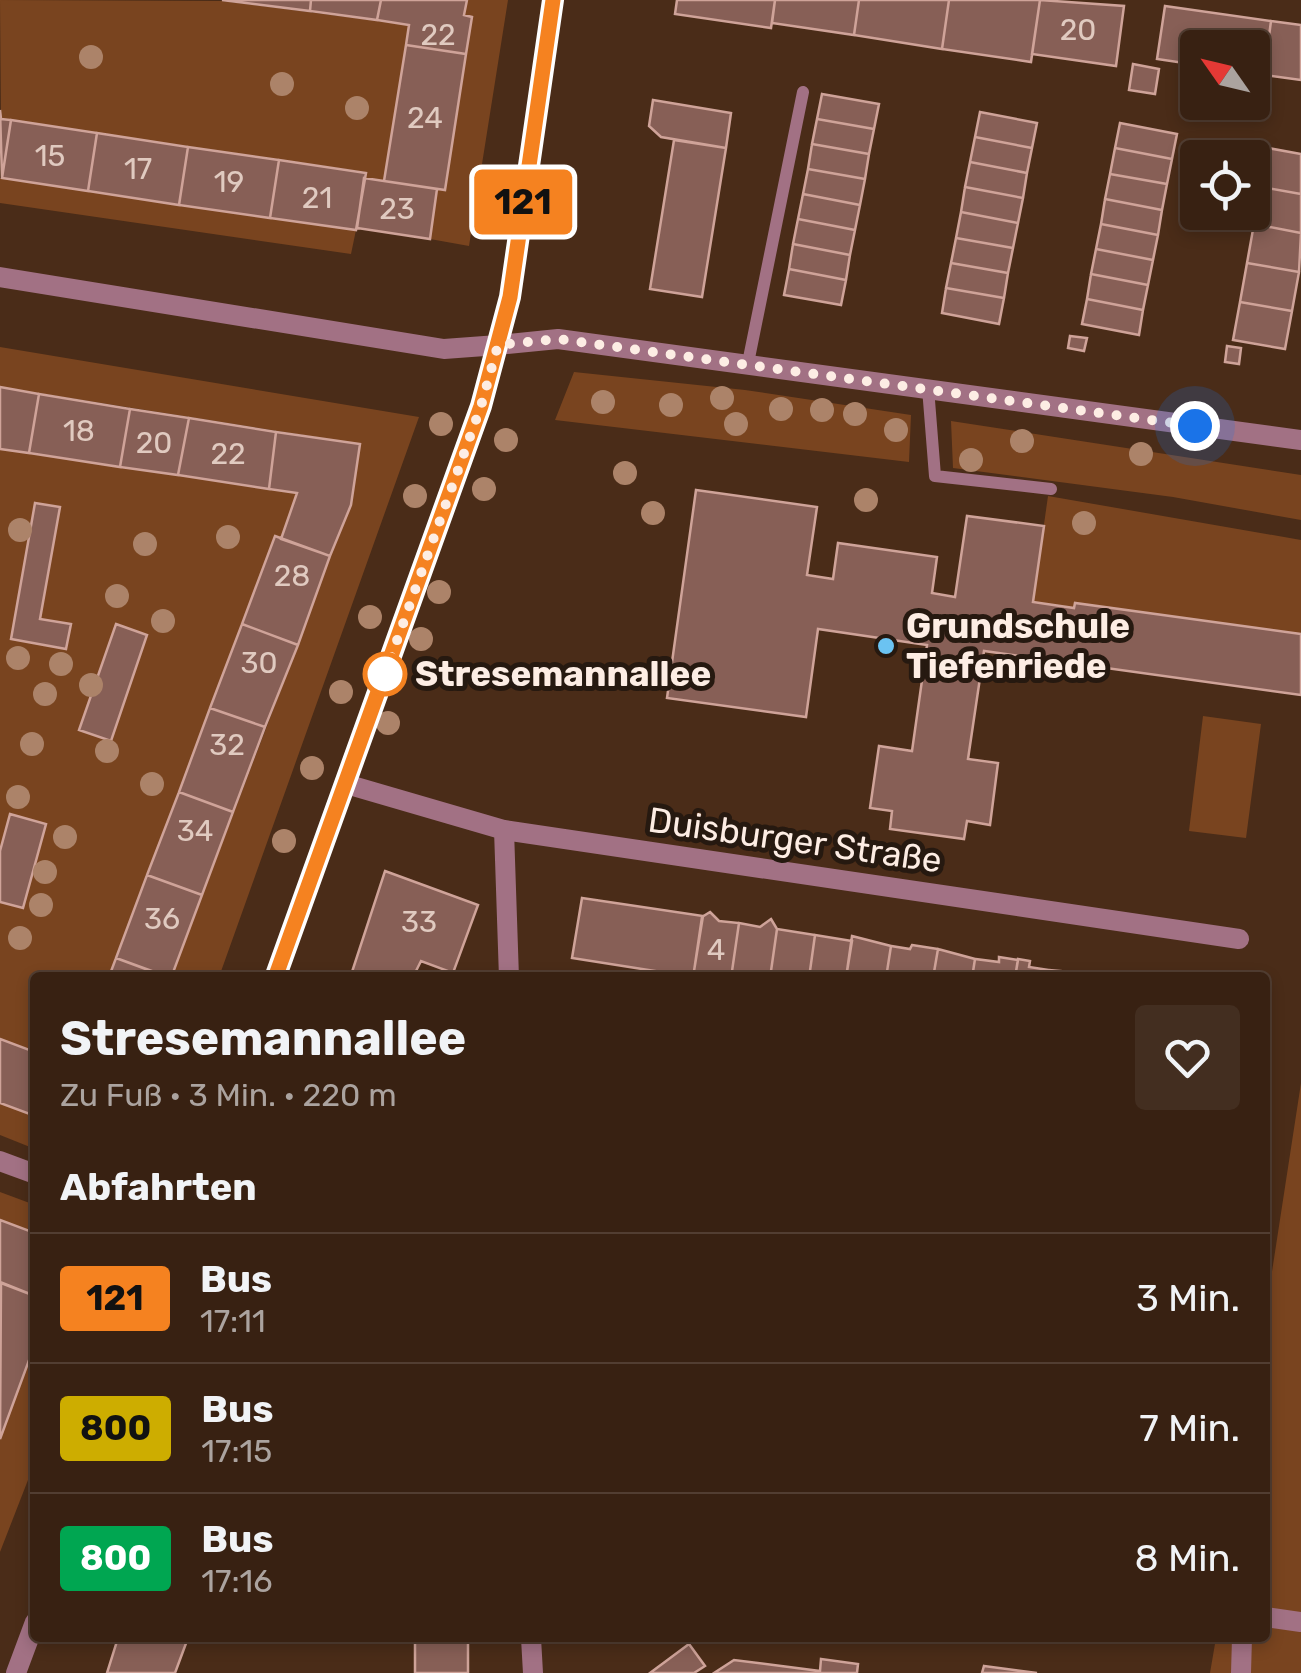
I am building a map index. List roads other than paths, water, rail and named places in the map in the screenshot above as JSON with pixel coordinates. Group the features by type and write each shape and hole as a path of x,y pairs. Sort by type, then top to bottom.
{"street":[{"path":"278,972 481,406 510,297 553,0"},
{"path":"0,276 444,349 558,339 1301,440"},
{"name":"Duisburger Straße","path":"346,784 504,830 1238,939"},
{"path":"504,830 508,972"},
{"path":"0,1162 30,1172"},
{"path":"1270,1617 1301,1622"},
{"path":"16,1673 30,1635"},
{"path":"531,1642 532,1673"},
{"path":"1241,1673 1242,1642"}],"lane":[{"path":"748,362 803,92"},
{"path":"928,388 935,476 1050,489"}],"place":[{"name":"Grundschule Tiefenriede","path":"886,646"},
{"name":"Stresemannallee","path":"385,674"}]}
